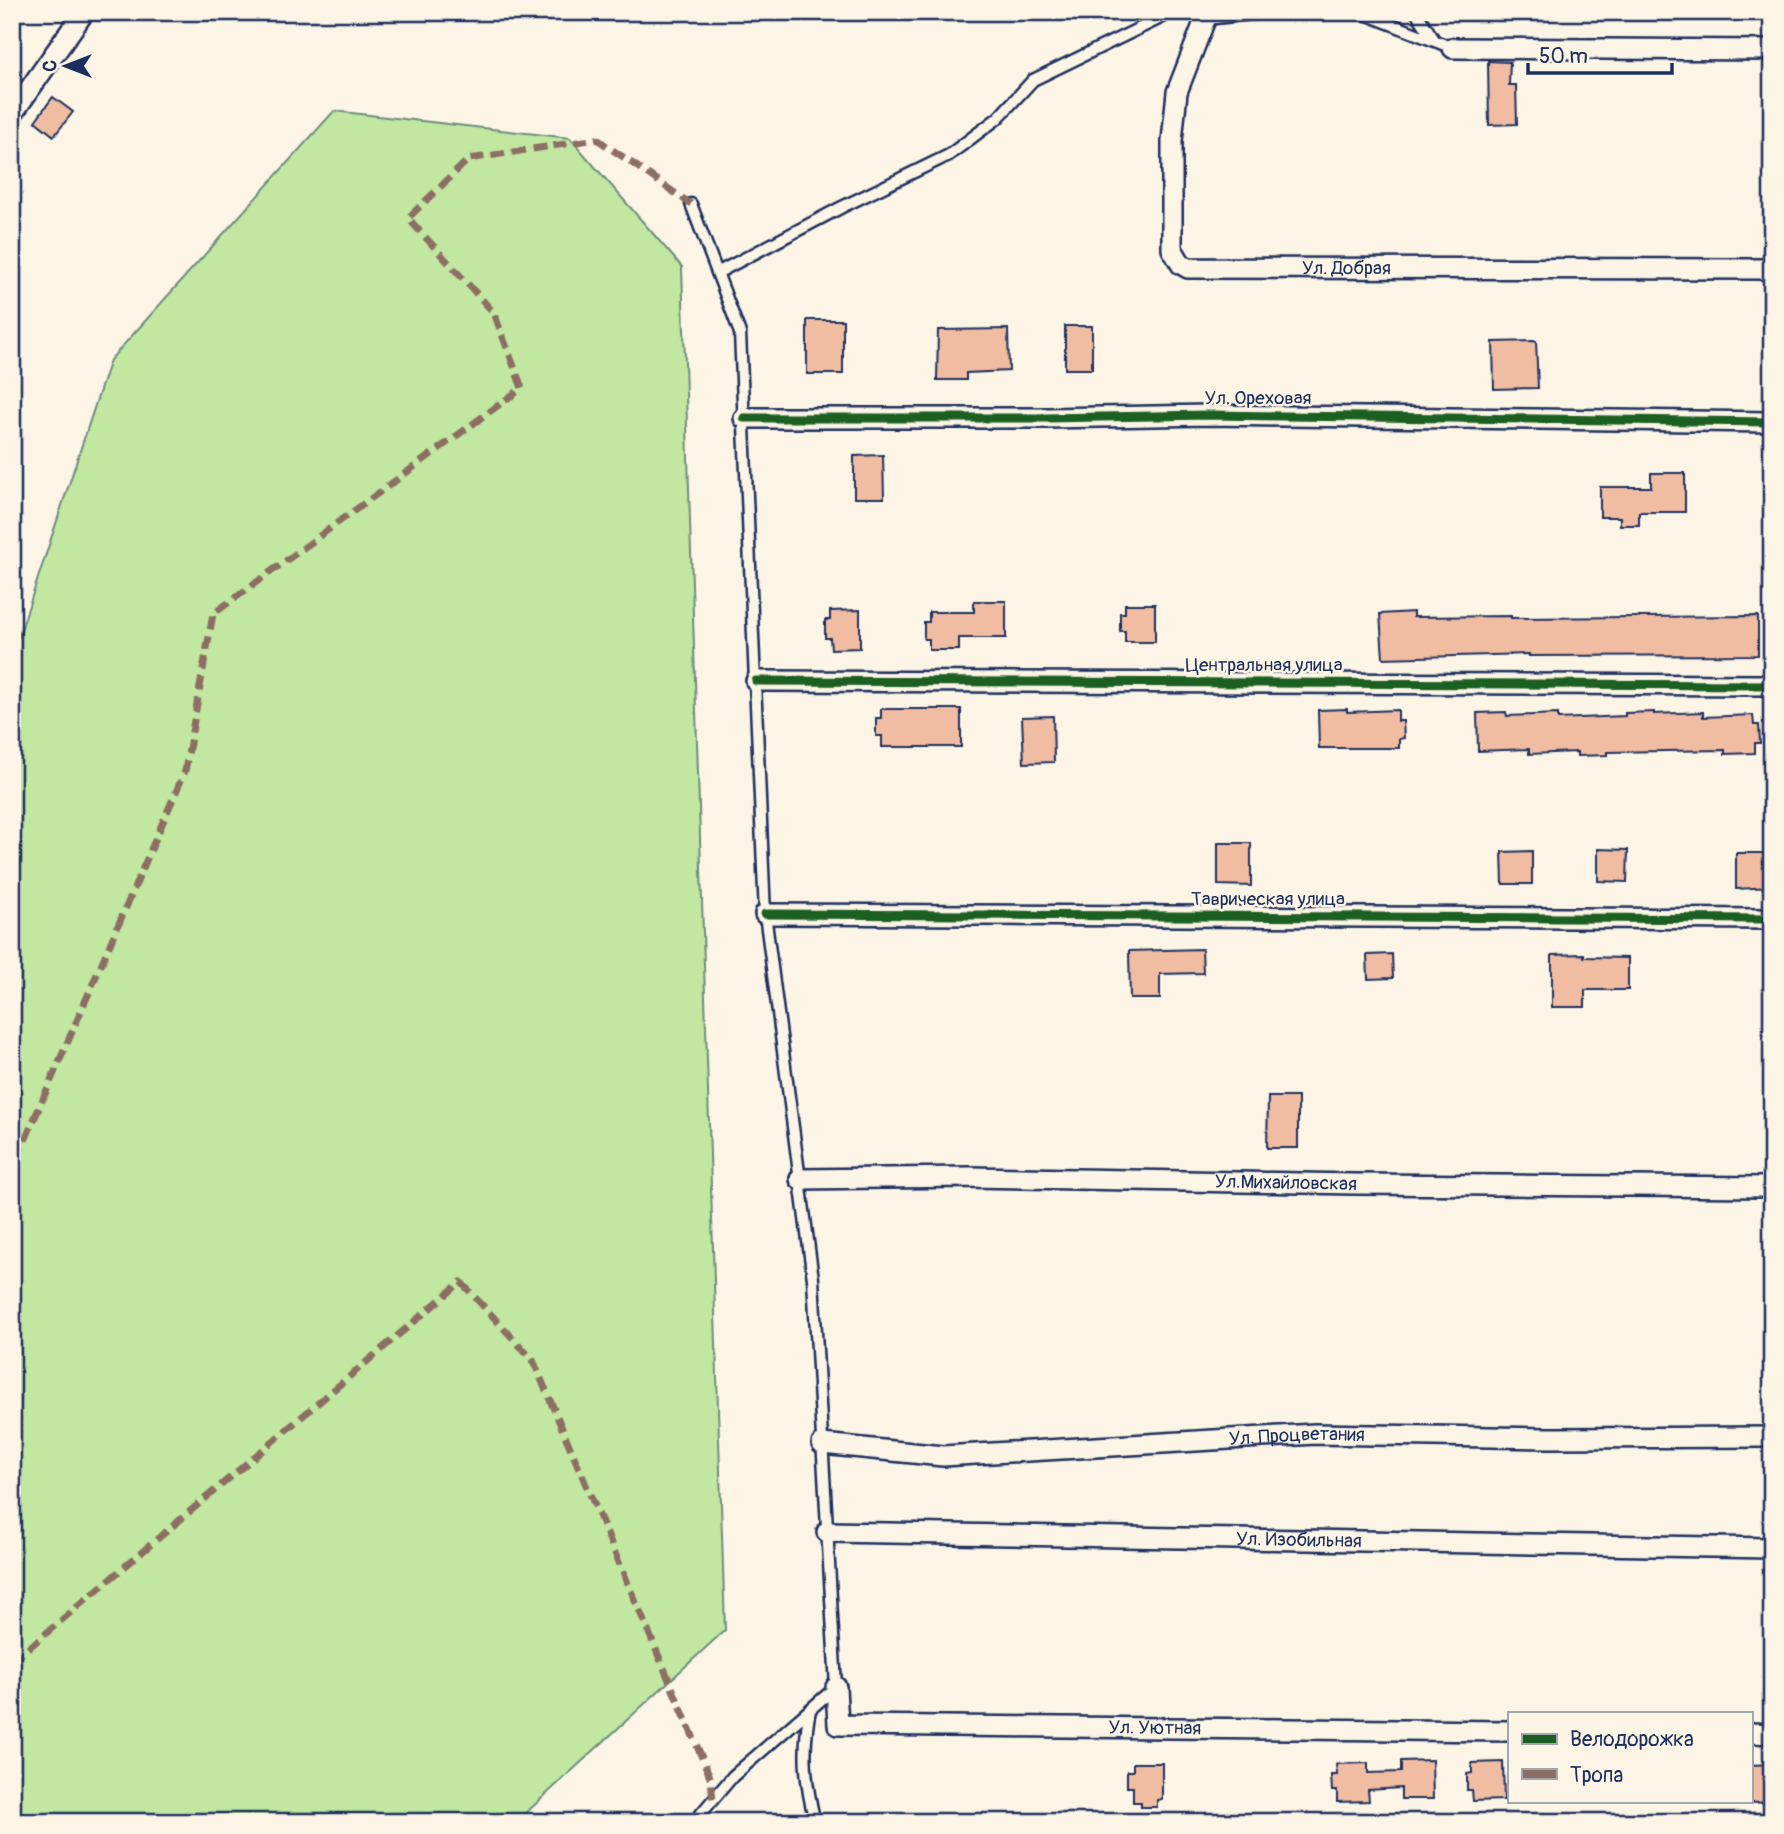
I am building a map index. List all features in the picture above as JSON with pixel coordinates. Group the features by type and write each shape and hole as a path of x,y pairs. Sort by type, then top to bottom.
{"street":[{"path":"12,114 84,12"},
{"name":"Ул. Добрая","path":"1207,15 1177,92 1172,141 1172,249 1181,264 1188,268 1772,269"},
{"path":"1444,45 1772,50"},
{"name":"Ул. Ореховая","path":"744,418 1209,415 1772,422"},
{"name":"Центральная улица","path":"756,681 1772,685"},
{"name":"Таврическая улица","path":"765,914 1772,919"},
{"name":"Ул.Михайловская","path":"800,1179 969,1177 1354,1184 1772,1187"},
{"name":"Ул. Процветания","path":"822,1444 943,1456 1315,1434 1549,1438 1772,1437"},
{"name":"Ул. Изобильная","path":"827,1532 1772,1548"},
{"name":"Ул. Уютная","path":"836,1687 838,1725 1508,1731"},
{"path":"1752,1733 1772,1734"}],"lane":[{"path":"717,273 842,207 949,155 998,118 1032,80 1173,12"},
{"path":"1207,15 1271,12"},
{"path":"1360,12 1444,45"},
{"path":"1416,12 1444,45"},
{"path":"691,204 740,333 765,914 813,1279 836,1687 733,1776 694,1822"},
{"path":"810,1710 806,1731 806,1784 815,1822"}],"green space":[{"path":"334,111 570,138 682,267 725,1630 516,1822 120,1822 12,1816 12,657 110,360"}],"building":[{"path":"1488,61 1510,62 1509,85 1516,85 1517,124 1489,125"},
{"path":"53,97 73,112 54,136 35,121"},
{"path":"807,320 843,320 843,374 807,374"},
{"path":"1065,326 1092,326 1092,369 1065,369"},
{"path":"1008,329 1009,371 966,373 966,380 937,380 938,330"},
{"path":"1536,341 1538,388 1494,389 1493,342"},
{"path":"883,455 884,498 854,498 854,456"},
{"path":"1651,473 1685,473 1685,512 1639,512 1639,525 1620,525 1620,517 1600,517 1600,487 1651,487"},
{"path":"974,601 1006,601 1006,638 959,638 959,650 929,650 929,639 924,639 924,622 929,622 929,612 974,612"},
{"path":"1125,604 1155,604 1155,642 1125,642 1125,631 1120,631 1120,613 1125,613"},
{"path":"860,610 860,648 831,649 830,638 825,638 825,620 830,620 830,611"},
{"path":"1413,612 1413,617 1758,616 1758,655 1529,654 1383,658 1380,614"},
{"path":"881,709 961,709 961,747 882,747 882,736 876,736 876,718 881,718"},
{"path":"1347,709 1347,712 1398,710 1398,721 1403,721 1404,738 1399,739 1399,748 1319,748 1318,710"},
{"path":"1506,712 1507,716 1558,714 1558,719 1654,712 1703,712 1703,717 1753,715 1754,725 1759,725 1760,743 1755,743 1755,753 1725,754 1725,750 1607,752 1607,755 1577,756 1577,752 1529,754 1529,749 1478,751 1477,713"},
{"path":"1053,716 1054,762 1024,763 1022,717"},
{"path":"1218,843 1251,843 1251,886 1218,885"},
{"path":"1598,849 1628,850 1627,882 1598,881"},
{"path":"1532,851 1532,884 1503,884 1502,852"},
{"path":"1736,853 1771,853 1771,887 1736,889"},
{"path":"1202,949 1203,973 1160,974 1160,999 1130,999 1129,951"},
{"path":"1392,954 1393,978 1368,979 1367,955"},
{"path":"1584,954 1584,957 1628,958 1628,990 1585,990 1585,1007 1552,1007 1552,955"},
{"path":"1268,1097 1298,1097 1298,1148 1267,1148"},
{"path":"1432,1760 1433,1799 1401,1799 1401,1788 1368,1790 1369,1801 1337,1802 1337,1791 1332,1791 1331,1775 1337,1775 1336,1764 1368,1763 1368,1773 1401,1772 1401,1761"},
{"path":"1503,1762 1504,1800 1473,1801 1472,1790 1467,1790 1467,1774 1472,1773 1472,1763"},
{"path":"1133,1763 1162,1763 1162,1799 1157,1800 1157,1807 1141,1807 1141,1802 1133,1802 1133,1787 1127,1787 1127,1771 1133,1771"},
{"path":"1772,1764 1772,1802 1751,1803 1752,1765"}],"marked path":[{"path":"12,1156 23,1145 185,771 213,614 522,388 494,313 408,218 469,159 597,139 691,204"},
{"path":"12,1662 461,1282 533,1360 711,1779 713,1801"}],"cycle path":[{"path":"744,418 1208,415 1772,422"},
{"path":"756,681 1772,685"},
{"path":"765,914 1772,919"}]}
